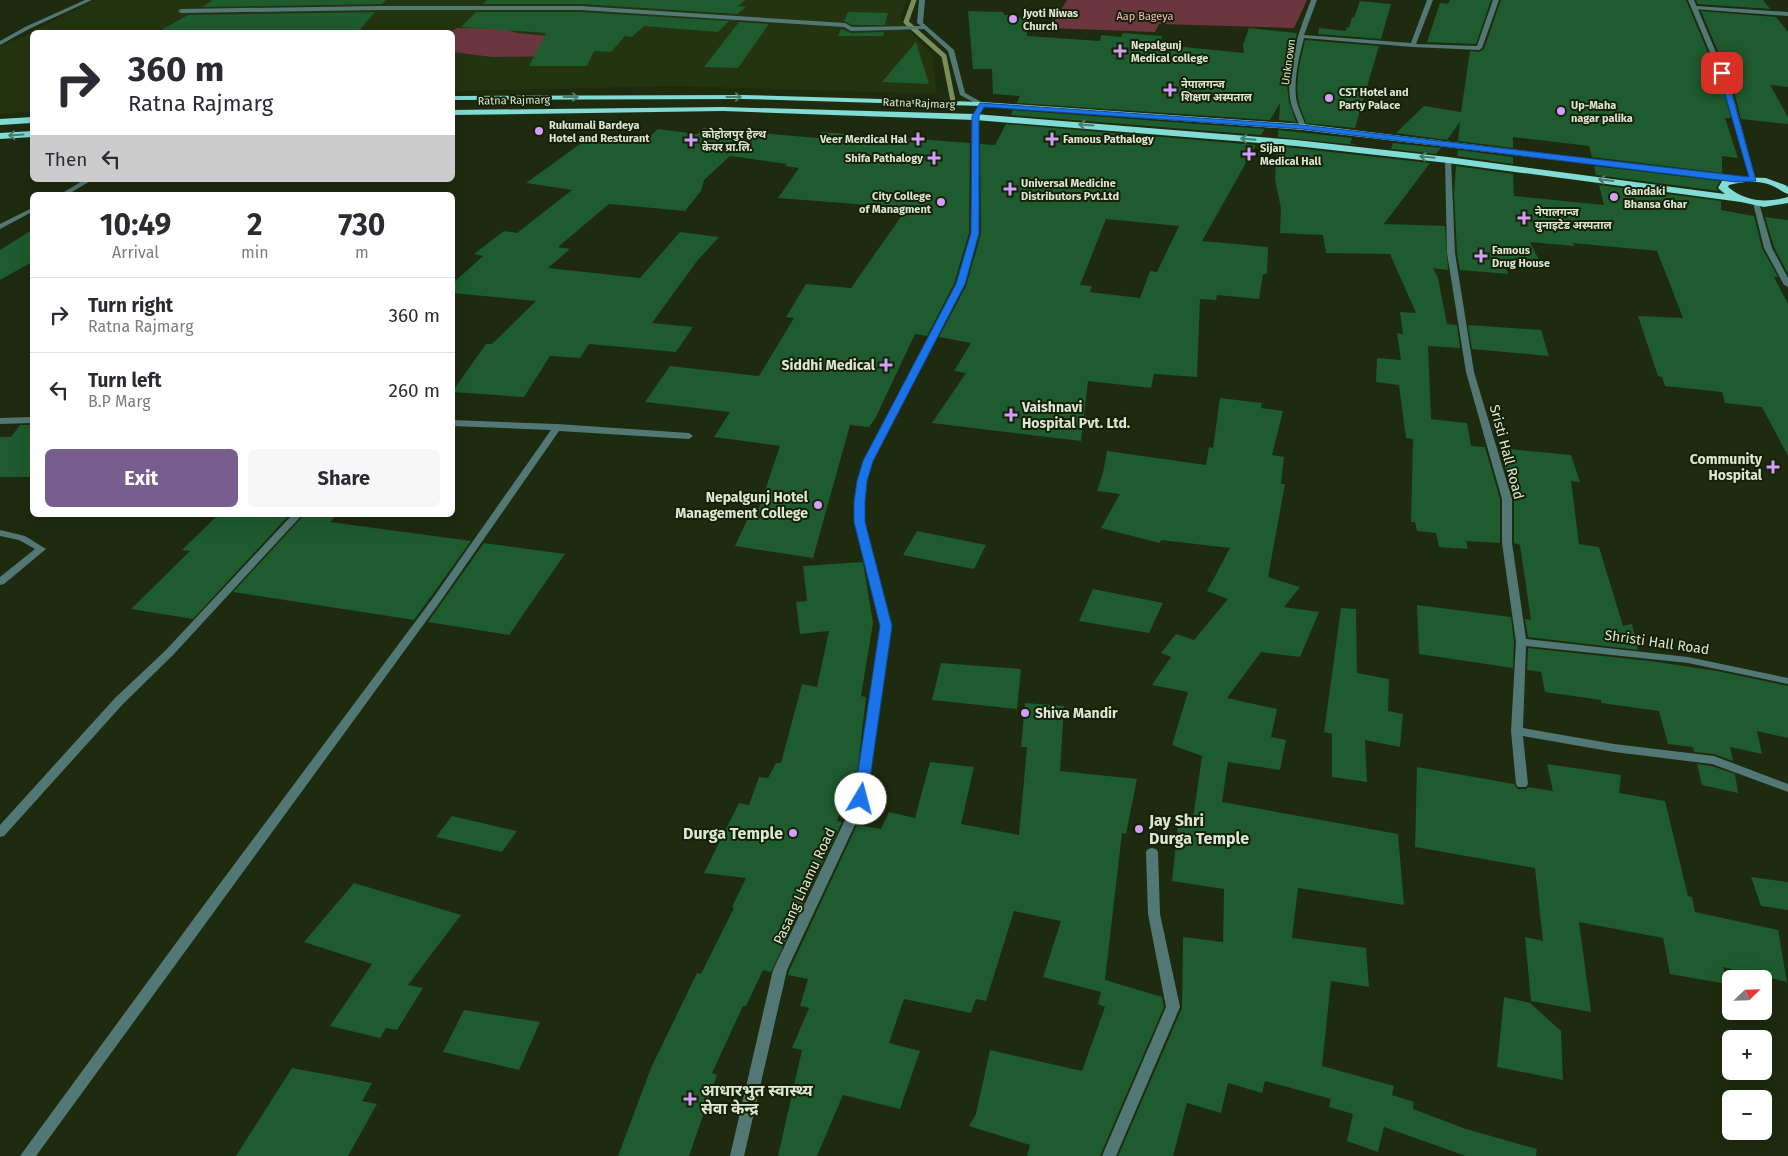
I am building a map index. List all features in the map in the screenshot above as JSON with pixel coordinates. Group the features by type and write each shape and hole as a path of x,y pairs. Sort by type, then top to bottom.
{"highway":[{"name":"Ratna Rajmarg","path":"455,98 734,97 982,104 1302,127 1775,184"},
{"name":"Ratna Rajmarg","path":"455,113 583,109 724,109 975,116 1159,131 1448,160 1772,204"},
{"path":"0,122 30,120"},
{"path":"0,136 30,134"},
{"path":"1736,179 1725,183 1723,188 1729,194 1741,199"},
{"path":"1775,184 1788,186"},
{"path":"1775,184 1788,192"},
{"path":"1772,204 1788,200"},
{"path":"1772,204 1788,206"}],"street":[{"path":"0,43 27,28 89,0"},
{"path":"922,0 920,23 923,28 951,50 962,94 982,104 975,116"},
{"name":"Unknown","path":"1302,127 1293,98 1296,61 1301,36 1314,0"},
{"path":"1413,45 1430,0"},
{"path":"1301,36 1479,48 1496,0"},
{"path":"1691,0 1696,8 1728,88 1754,180"},
{"path":"182,11 581,8 835,24 845,25 851,29 923,28"},
{"path":"1696,8 1788,14"},
{"name":"Pasang Lhamu Road","path":"737,1156 780,970 861,799 886,626 860,522 859,502 862,481 868,461 960,284 975,233 975,116"},
{"name":"Sristi Hall Road","path":"1448,160 1453,262 1470,372 1508,499 1507,543 1521,642 1517,731 1522,784"},
{"path":"67,192 85,182"},
{"path":"1756,203 1768,248 1788,285"},
{"path":"0,227 30,211"},
{"path":"0,420 30,420"},
{"path":"455,423 557,427 689,436"},
{"path":"27,1156 372,690 508,501 557,427"},
{"path":"0,833 119,700 169,653 295,517"},
{"path":"0,533 22,538 41,549 0,582"},
{"name":"Shristi Hall Road","path":"1521,642 1688,660 1788,681"},
{"path":"1517,731 1614,748 1714,760 1788,788"},
{"path":"1109,1156 1173,1007 1154,914 1152,852"}],"shaded area":[{"path":"96,0 906,0 901,17 909,30 933,56 937,94 677,86 455,91 455,30 33,30"},
{"path":"30,33 30,112 0,114 0,45 26,36"}],"green space":[{"name":"Aap Bageya","path":"1067,0 1307,0 1294,28 1159,24 1155,32 1050,28"},
{"path":"458,28 505,29 517,33 568,38 590,46 595,52 578,56 492,57 455,52 455,30 453,30"}],"building":[{"path":"213,0 386,0 382,4 202,7"},
{"path":"487,0 745,0 738,6 746,7 737,14 581,4 483,4"},
{"path":"1450,0 1491,0 1476,44 1427,42 1440,3 1448,4"},
{"path":"1501,0 1686,0 1723,89 1731,118 1725,118 1738,158 1722,156 1722,173 1592,157 1589,146 1513,137 1513,148 1458,141 1460,122 1447,140 1396,133 1424,106 1461,112 1470,51 1479,52 1484,49"},
{"path":"1696,0 1763,0 1770,9 1698,4"},
{"path":"1360,1 1391,4 1381,39 1318,34 1319,28 1346,31 1347,27 1349,28 1352,17 1354,18"},
{"path":"968,11 1003,12 1004,15 1026,18 1027,36 1100,41 1101,35 1121,37 1123,33 1162,36 1161,41 1165,42 1164,45 1244,53 1243,45 1249,28 1297,33 1290,60 1287,85 1289,102 1296,122 1279,120 1280,103 1270,120 1017,103 1020,96 993,94 992,69 973,69"},
{"path":"1701,11 1776,17 1788,32 1788,87 1770,85 1788,117 1788,124 1741,119 1733,87"},
{"path":"375,12 360,30 162,30 188,15"},
{"path":"476,12 581,12 729,21 718,32 644,26 632,37 625,36 611,52 594,51 587,66 529,66 546,33 461,27"},
{"path":"848,12 888,13 885,25 852,25 844,21"},
{"path":"739,22 769,24 738,68 704,67"},
{"path":"841,29 851,33 884,32 883,36 838,36"},
{"path":"1305,40 1379,46 1355,128 1306,123 1299,104 1297,89 1299,67"},
{"path":"916,42 929,84 882,82"},
{"path":"1013,110 1265,129 1261,135 1011,115"},
{"path":"1006,124 1256,145 1202,241 1268,247 1267,274 1263,274 1259,299 1217,295 1216,300 1200,299 1197,377 1154,374 1151,388 1088,381 1081,441 932,423 966,373 954,371 971,343 939,337 966,286 981,234 980,144 995,145","holes":["1106,219 1179,226 1157,272 1150,271 1140,298 1090,292 1092,286 1080,285"]},
{"path":"703,128 818,138 821,132 970,143 969,233 954,284 927,336 915,334 875,419 869,427 850,425 813,558 735,546 753,507 759,508 780,446 714,437 730,412 645,402 670,366 759,376 794,318 786,317 806,284 851,288 907,208 778,198 799,168 785,166 787,164 730,156 704,180 701,191 685,211 609,204 558,247 570,249 548,268 640,278 680,232 719,237 697,261 652,323 693,327 676,352 589,344 580,358 550,356 524,397 455,392 455,388 486,344 492,344 536,301 455,293 455,281 483,256 474,254 504,231 517,233 572,190 526,183 594,134 646,140 658,129 698,134"},
{"path":"1278,130 1352,138 1350,143 1356,145 1278,137"},
{"path":"1393,143 1441,148 1436,154 1391,149"},
{"path":"1277,146 1430,163 1384,224 1445,226 1448,270 1433,268 1438,278 1447,324 1457,325 1460,348 1428,346 1431,419 1467,423 1471,446 1485,447 1500,499 1500,543 1466,541 1468,549 1439,547 1436,533 1417,531 1415,522 1411,522 1413,439 1406,438 1399,385 1376,382 1377,358 1401,360 1397,333 1403,334 1400,312 1416,313 1390,254 1326,253 1323,235 1280,233 1281,208 1275,180"},
{"path":"1458,150 1513,157 1513,164 1457,156"},
{"path":"1456,166 1513,174 1514,196 1604,205 1599,185 1721,201 1721,210 1754,216 1762,248 1778,277 1774,277 1788,304 1788,456 1762,407 1725,403 1722,392 1665,386 1662,377 1658,376 1638,316 1683,318 1657,251 1573,243 1574,246 1530,242 1539,260 1504,259 1508,274 1460,270 1457,253 1454,194"},
{"path":"1594,166 1720,181 1716,188 1719,191 1596,175"},
{"path":"1765,217 1788,220 1788,274 1774,247"},
{"path":"30,231 30,263 0,280 0,250"},
{"path":"1468,325 1541,330 1549,356 1472,349"},
{"path":"1220,398 1262,403 1261,408 1283,411 1272,455 1284,457 1281,484 1285,484 1268,577 1300,587 1284,607 1319,612 1300,657 1261,652 1227,698 1277,709 1271,737 1286,740 1280,770 1228,762 1222,802 1398,834 1404,905 1298,888 1292,938 1366,948 1369,987 1331,981 1322,1066 1394,1086 1392,1095 1414,1102 1413,1109 1466,1129 1537,1149 1536,1156 1466,1156 1384,1127 1378,1152 1347,1141 1353,1114 1329,1107 1331,1099 1265,1081 1262,1093 1228,1083 1221,1113 1187,1103 1173,1156 1118,1156 1182,1008 1183,937 1223,942 1224,889 1172,881 1178,824 1192,826 1202,756 1172,745 1188,692 1152,685 1171,657 1161,653 1176,634 1194,640 1228,599 1207,591 1230,548 1161,540 1160,543 1101,528 1120,494 1097,491 1107,451 1206,465 1209,447 1213,448"},
{"path":"20,425 30,425 30,477 0,477 0,437 11,437"},
{"path":"1499,448 1571,455 1580,482 1571,481 1579,544 1599,547 1623,626 1632,624 1638,650 1528,637 1525,619 1531,620 1520,545 1514,543 1514,498"},
{"path":"216,517 287,517 193,619 131,609 190,551 182,550"},
{"path":"302,517 335,517 330,522 471,541 414,620 233,592"},
{"path":"917,531 986,545 974,569 903,555"},
{"path":"484,543 565,554 509,635 428,622"},
{"path":"863,562 873,623 861,696 866,697 857,775 851,775 837,821 842,822 771,972 763,970 746,1006 743,1006 712,1073 717,1075 689,1156 618,1156 651,1068 697,973 701,974 734,908 732,907 746,878 704,873 739,803 749,805 759,777 768,778 776,763 781,763 802,684 817,687 829,631 800,634 796,602 807,601 803,566"},
{"path":"1093,589 1163,603 1149,633 1079,621"},
{"path":"1417,605 1511,617 1514,642 1513,668 1419,654"},
{"path":"1341,608 1356,609 1357,673 1389,679 1388,711 1403,714 1400,747 1365,740 1367,782 1332,777 1332,734 1324,732"},
{"path":"1528,648 1650,661 1717,671 1788,686 1788,738 1757,731 1762,754 1730,747 1733,761 1714,754 1694,752 1693,747 1668,744 1659,711 1601,703 1601,700 1545,692 1541,672 1527,670"},
{"path":"941,663 1021,669 1017,709 932,700"},
{"path":"1025,703 1064,706 1060,771 1137,779 1126,834 1122,833 1105,980 1162,997 1164,1007 1100,1156 1027,1156 1030,1145 969,1126 976,1114 990,1050 1082,1071 1105,1007 1098,1004 1101,992 1043,977 1061,921 1014,911 986,1001 976,999 971,1013 904,999 889,1043 920,1051 900,1109 843,1095 817,1156 778,1156 802,1050 792,1048 809,1008 800,1006 808,979 788,975 857,825 881,829 889,812 915,818 930,762 974,767 961,824 1019,835 1027,747 1021,747"},
{"path":"1547,764 1621,775 1619,793 1665,801 1688,896 1692,897 1695,912 1778,930 1787,982 1772,978 1772,970 1736,970 1723,967 1722,983 1670,974 1663,938 1579,922 1591,1012 1531,1001 1525,937 1543,941 1535,868 1415,847 1417,767 1514,784 1518,789 1526,789 1528,787 1553,791"},
{"path":"1697,764 1712,766 1735,774 1738,793 1702,785"},
{"path":"452,816 517,831 502,852 436,837"},
{"path":"1751,877 1788,882 1788,910 1761,906"},
{"path":"354,883 461,915 408,985 423,988 397,1030 386,1028 380,1038 330,1026 372,964 304,942"},
{"path":"1504,997 1530,1003 1561,1031 1563,1080 1497,1067"},
{"path":"464,1010 540,1022 519,1070 443,1052"},
{"path":"292,1068 372,1083 362,1101 377,1104 348,1156 236,1156"}],"waterway":[{"path":"914,0 906,22 944,56 953,101"}],"place":[{"name":"Jyoti Niwas Church","path":"1013,19"},
{"name":"Nepalgunj Medical college","path":"1120,51"},
{"name":"नेपालगन्ज शिक्षण अस्पताल","path":"1170,90"},
{"name":"CST Hotel and Party Palace","path":"1329,98"},
{"name":"Up-Maha nagar palika","path":"1561,111"},
{"name":"Rukumali Bardeya Hotel and Resturant","path":"539,131"},
{"name":"Veer Merdical Hal","path":"918,139"},
{"name":"Famous Pathalogy","path":"1052,139"},
{"name":"काेहाेलपुर हेल्थ केयर प्रा.लि.","path":"691,140"},
{"name":"Sijan Medical Hall","path":"1249,154"},
{"name":"Shifa Pathalogy","path":"934,158"},
{"name":"Universal Medicine Distributors Pvt.Ltd","path":"1010,189"},
{"name":"Gandaki Bhansa Ghar","path":"1614,197"},
{"name":"City College of Managment","path":"941,202"},
{"name":"नेपालगन्ज युनाइटेड अस्पताल","path":"1524,218"},
{"name":"Famous Drug House","path":"1481,256"},
{"name":"Siddhi Medical","path":"886,365"},
{"name":"Vaishnavi Hospital Pvt. Ltd.","path":"1011,415"},
{"name":"Community Hospital","path":"1773,467"},
{"name":"Nepalgunj Hotel Management College","path":"818,505"},
{"name":"Shiva Mandir","path":"1025,713"},
{"name":"Jay Shri Durga Temple","path":"1139,829"},
{"name":"Durga Temple","path":"793,833"},
{"name":"आधारभुत स्वास्थ्य सेवा केन्द्र","path":"690,1099"}],"route":[{"path":"861,799 886,626 860,522 859,502 862,481 868,461 960,284 975,233 975,116 982,104 1302,127 1754,180 1722,73"}]}
